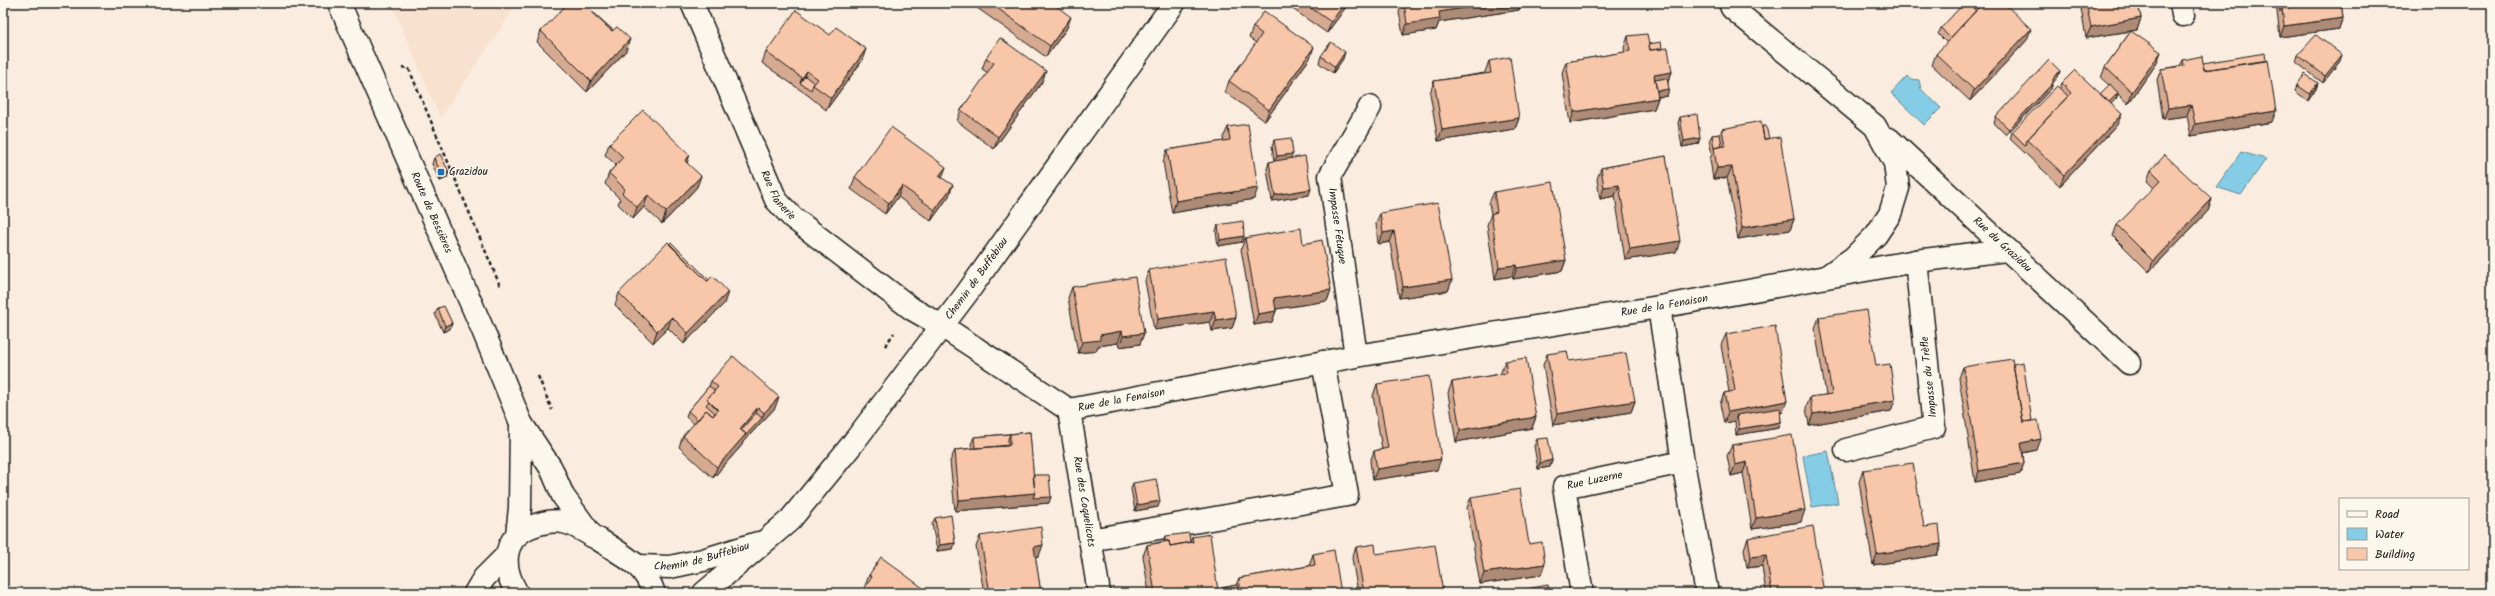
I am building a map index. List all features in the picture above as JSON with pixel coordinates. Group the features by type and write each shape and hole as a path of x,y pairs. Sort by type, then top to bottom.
{"street":[{"name":"Route de Bessières","path":"339,3 482,328 521,423 551,468 563,496 592,536"},
{"name":"Rue Flanerie","path":"692,3 776,200 792,217 912,309 942,326"},
{"name":"Chemin de Buffebiau","path":"704,593 795,514 850,447 942,326 1174,3"},
{"name":"Rue du Grazidou","path":"1729,5 1875,126 2006,250 2130,363"},
{"name":"Impasse Fétuque","path":"1356,356 1330,176 1370,107"},
{"name":"Rue du Grazidou","path":"1824,278 1853,258 1876,235 1890,214 1898,188 1896,163 1875,126"},
{"name":"Rue de la Fenaison","path":"942,326 1069,410 1356,356 1659,307 1916,261 2006,250"},
{"name":"Impasse du Trèfle","path":"1846,450 1934,427 1916,261"},
{"path":"1659,307 1683,462 1707,593"},
{"path":"1090,540 1347,495 1323,362"},
{"name":"Rue des Coquelicots","path":"1069,410 1099,593"},
{"name":"Route de Bessières","path":"517,535 520,508 521,423"},
{"name":"Rue Luzerne","path":"1582,593 1564,488 1683,462"},
{"name":"Route de Bessières","path":"475,593 484,578 506,556 509,546 517,535 532,526 549,522 564,522 592,536 638,566 654,593"},
{"name":"Chemin de Buffebiau","path":"638,566 670,567 703,560 765,541"},
{"path":"506,556 508,573 517,593"}],"path":[{"path":"362,54 409,69 504,295"},
{"path":"880,352 912,309"},
{"path":"537,374 555,417"}],"shaded area":[{"path":"391,3 518,3 440,118"}],"water":[{"path":"1907,76 1910,79 1919,80 1921,89 1941,108 1924,125 1891,93"},
{"path":"2241,152 2266,159 2241,195 2216,187"},
{"path":"1828,451 1838,503 1812,507 1803,456"}],"building":[{"path":"568,3 583,3 612,31 617,27 630,39 591,81 541,31"},
{"path":"990,3 1052,3 1071,17 1050,46"},
{"path":"1304,3 1345,3 1331,22"},
{"path":"1404,3 1494,3 1439,12 1440,19 1407,24"},
{"path":"1964,3 1968,3 1976,11 1950,38 1941,28"},
{"path":"1975,3 2004,3 2031,29 1974,90 1936,54 1979,7"},
{"path":"2086,3 2138,3 2141,18 2091,27"},
{"path":"2279,3 2288,3 2289,8 2282,8 2280,13"},
{"path":"2290,3 2341,3 2343,18 2284,26 2282,8 2291,7"},
{"path":"796,10 830,35 836,27 866,49 831,98 813,85 818,79 807,71 802,78 766,52"},
{"path":"1264,11 1314,47 1269,110 1229,81 1262,34 1253,27"},
{"path":"594,13 613,30 612,31 593,14"},
{"path":"2131,31 2161,52 2132,92 2105,67"},
{"path":"1647,34 1650,50 1668,48 1672,72 1654,75 1658,98 1574,112 1566,62 1630,51 1628,36"},
{"path":"2316,35 2342,55 2325,76 2298,55"},
{"path":"1000,38 1046,71 998,137 961,110 994,63 986,58"},
{"path":"1331,42 1345,52 1335,67 1321,56"},
{"path":"1661,42 1662,49 1650,50 1649,44"},
{"path":"2265,53 2266,61 2204,70 2203,63"},
{"path":"2202,56 2204,70 2268,60 2276,111 2195,124 2191,105 2168,108 2161,69 2184,66 2183,60"},
{"path":"1510,57 1519,118 1442,130 1434,81 1491,73 1489,61"},
{"path":"2049,60 2060,71 2053,79 2053,83 2009,129 1996,117"},
{"path":"2075,70 2122,114 2064,175 2027,140 2071,93 2062,83"},
{"path":"2305,74 2318,83 2310,94 2297,85"},
{"path":"805,76 814,83 811,90 800,83"},
{"path":"1667,78 1669,89 1657,91 1655,80"},
{"path":"2110,84 2118,93 2109,102 2100,94"},
{"path":"2057,86 2068,96 2027,140 2025,145 2012,132"},
{"path":"643,110 690,155 685,161 701,176 666,212 648,195 637,207 622,193 625,189 609,173 623,157 609,144"},
{"path":"1697,114 1700,138 1684,141 1680,117"},
{"path":"1761,121 1764,139 1780,137 1794,219 1742,228 1732,167 1717,168 1714,148 1725,146 1722,129"},
{"path":"1248,124 1258,188 1176,201 1167,150 1230,140 1228,127"},
{"path":"1762,126 1766,126 1769,139 1764,139"},
{"path":"891,127 946,167 939,176 953,185 935,210 902,186 889,203 855,177"},
{"path":"1720,134 1722,146 1714,148 1712,135"},
{"path":"1291,138 1293,154 1277,156 1274,140"},
{"path":"440,154 449,172 442,175 434,158"},
{"path":"2165,155 2212,199 2153,261 2117,225 2161,180 2151,170"},
{"path":"1305,156 1311,189 1275,195 1269,162"},
{"path":"1666,156 1680,241 1630,249 1619,185 1604,187 1601,168"},
{"path":"1553,182 1566,260 1517,268 1516,265 1499,267 1491,214 1497,212 1494,192"},
{"path":"1438,203 1452,280 1403,287 1394,231 1383,233 1380,213"},
{"path":"1243,221 1244,236 1220,240 1218,225"},
{"path":"1301,228 1303,244 1322,240 1331,290 1274,298 1276,311 1258,314 1245,238"},
{"path":"668,242 707,281 713,276 728,292 688,333 672,317 657,331 619,293"},
{"path":"671,242 709,280 707,281 669,244"},
{"path":"1226,257 1236,317 1216,320 1214,311 1158,319 1149,270"},
{"path":"1135,277 1144,333 1123,336 1122,331 1100,335 1100,340 1082,342 1072,287"},
{"path":"444,306 452,323 445,326 438,308"},
{"path":"1867,310 1876,366 1890,364 1895,400 1813,414 1810,397 1832,394 1819,317"},
{"path":"1775,326 1787,401 1728,412 1724,393 1735,391 1726,334"},
{"path":"1567,351 1569,361 1626,353 1635,401 1557,414 1547,354"},
{"path":"733,356 779,397 764,413 758,407 740,429 746,434 717,467 683,436 706,410 713,416 718,410 707,399 718,387 711,381"},
{"path":"1526,358 1536,417 1460,430 1452,382 1507,373 1505,361"},
{"path":"2012,359 2023,422 2038,420 2041,439 2021,443 2024,463 1979,471 1963,367"},
{"path":"2023,362 2032,421 2023,422 2013,364"},
{"path":"1429,376 1441,459 1377,469 1374,451 1388,448 1377,384"},
{"path":"709,386 715,391 707,399 709,401 706,405 715,413 713,416 706,410 698,420 688,411"},
{"path":"1780,408 1781,422 1739,429 1737,415"},
{"path":"756,413 762,418 745,436 746,434 741,430"},
{"path":"1030,432 1035,493 959,500 955,450 1010,445 1010,434"},
{"path":"1010,434 1008,446 975,448 974,437"},
{"path":"1792,435 1805,510 1756,518 1747,462 1735,465 1732,445"},
{"path":"1548,438 1552,460 1540,463 1537,439"},
{"path":"1913,463 1924,527 1939,525 1941,544 1877,554 1863,470"},
{"path":"1033,475 1049,475 1051,497 1033,498 1035,493"},
{"path":"1156,479 1160,501 1137,505 1133,483"},
{"path":"1520,489 1529,544 1542,542 1545,564 1484,573 1471,497"},
{"path":"951,515 955,543 939,545 935,518"},
{"path":"1813,526 1824,593 1772,593 1766,555 1751,557 1748,538"},
{"path":"1041,527 1043,545 1034,547 1041,593 990,593 980,536"},
{"path":"1189,533 1190,542 1170,546 1169,541 1166,541 1166,536"},
{"path":"1210,534 1218,591 1204,593 1155,593 1147,545 1169,541 1170,546 1193,542 1192,537"},
{"path":"1375,544 1376,554 1435,545 1443,593 1364,593 1356,547"},
{"path":"1334,550 1341,593 1241,593 1239,578 1315,565 1313,554"},
{"path":"881,557 927,591 926,593 861,593 872,577 869,575"},
{"path":"1237,585 1239,593 1223,593 1222,588"},
{"path":"1548,585 1549,593 1504,593"}],"place":[{"name":"Grazidou","path":"441,172"}]}
